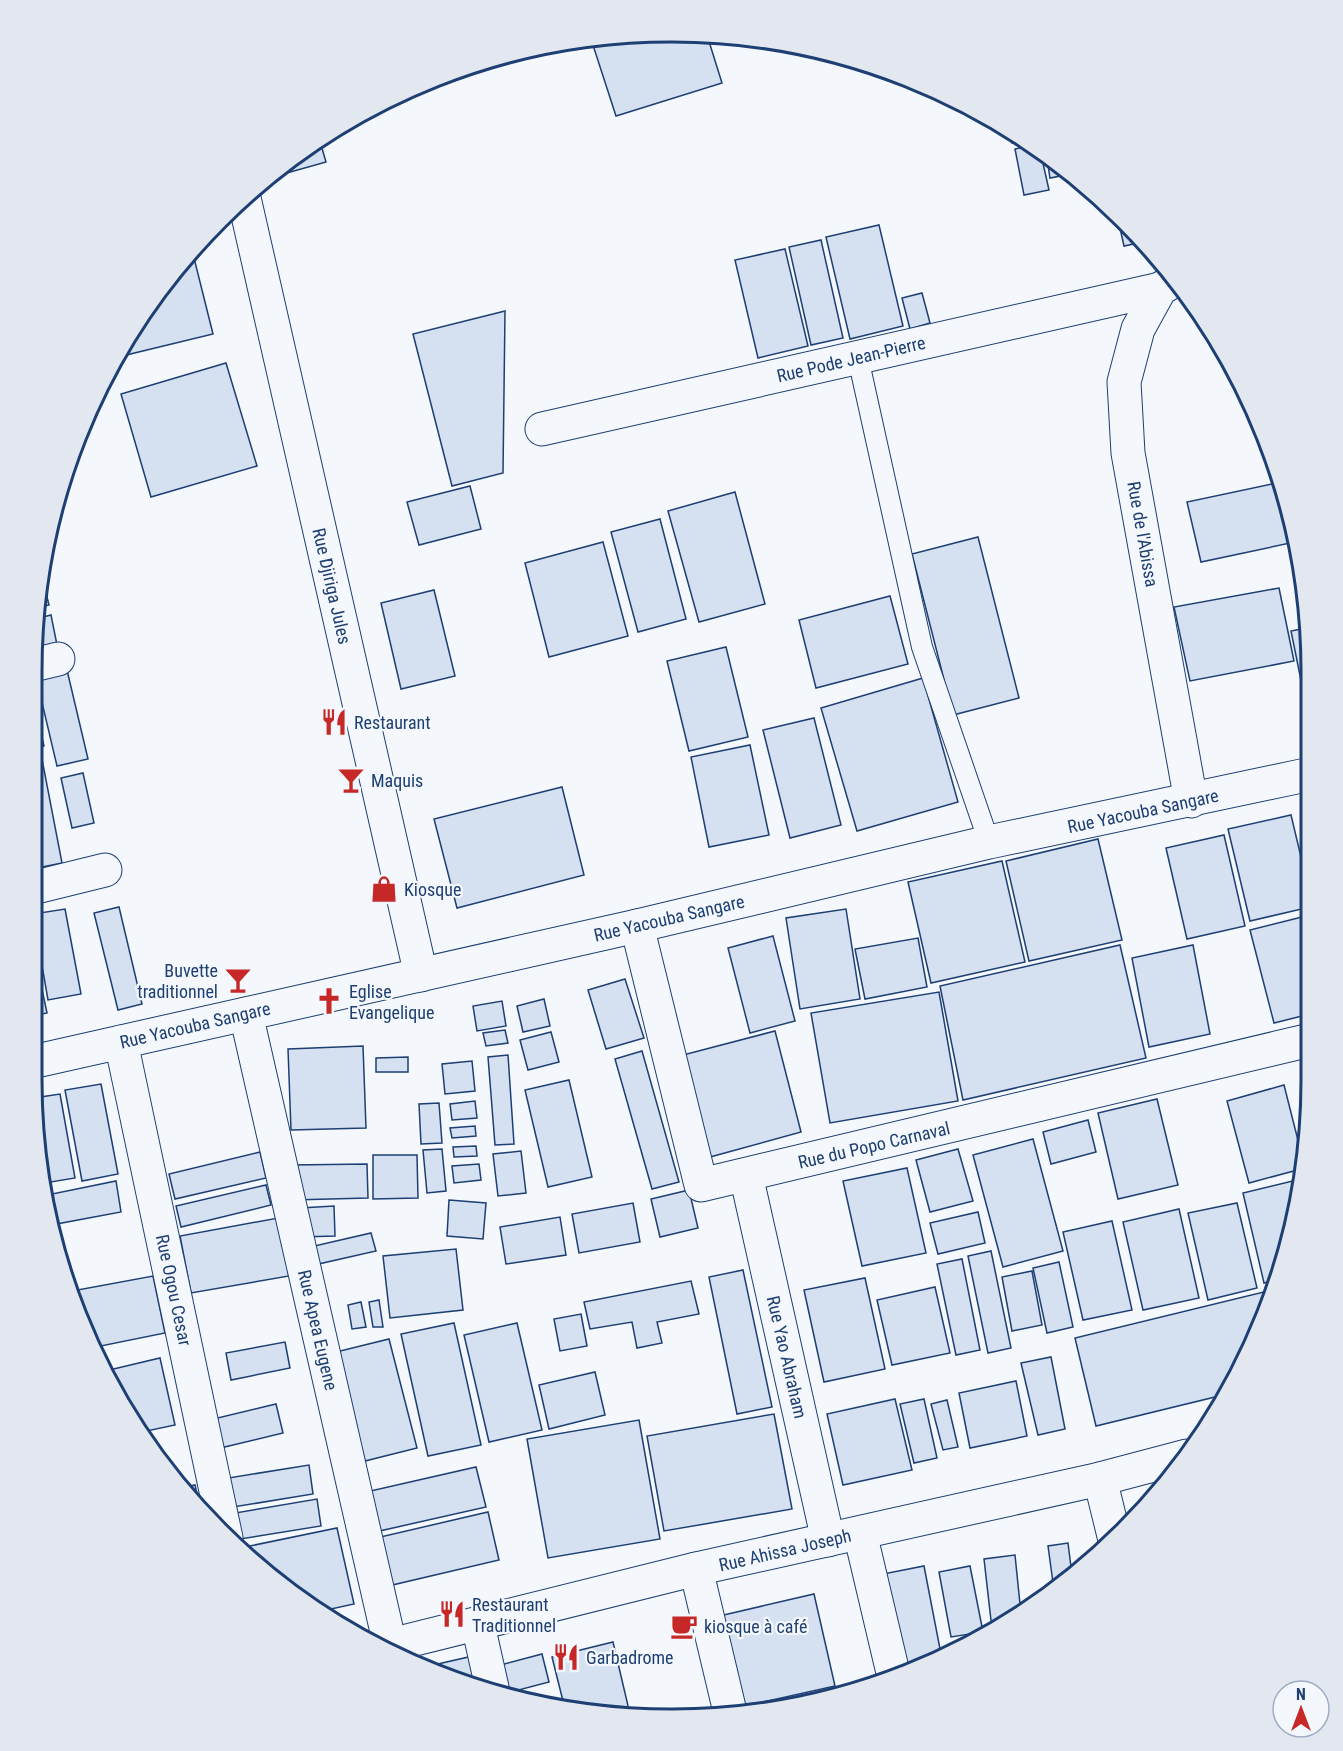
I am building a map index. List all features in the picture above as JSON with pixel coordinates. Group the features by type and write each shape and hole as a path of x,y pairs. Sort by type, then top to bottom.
{"street":[{"name":"Rue Djiriga Jules","path":"246,207 421,975"},
{"name":"Rue Pode Jean-Pierre","path":"542,429 1167,285"},
{"name":"Rue de l'Abissa","path":"1167,285 1138,329 1124,382 1128,453 1191,801"},
{"name":"Rue Yacouba Sangare","path":"42,1060 637,926 989,842 1301,776"},
{"path":"42,886 105,870"},
{"name":"Rue du Popo Carnaval","path":"637,926 701,1185 1301,1042"},
{"name":"Rue Apea Eugene","path":"246,1014 385,1640"},
{"name":"Rue Ogou Cesar","path":"121,1042 222,1521"},
{"name":"Rue Yao Abraham","path":"746,1175 828,1540"},
{"name":"Rue Ahissa Joseph","path":"394,1644 696,1569 1100,1479 1173,1460"},
{"path":"1100,1479 1112,1529"},
{"path":"860,1533 892,1669"},
{"path":"696,1569 728,1707"},
{"path":"478,1625 491,1683"}],"lane":[{"path":"858,358 921,647 989,842"}],"building":[{"path":"630,43 709,43 722,83 616,116 593,47"},
{"path":"322,148 326,162 287,173"},
{"path":"1021,148 1043,164 1049,190 1024,195 1015,149"},
{"path":"1048,167 1060,176 1050,178"},
{"path":"879,225 903,326 850,339 826,237"},
{"path":"1120,230 1134,244 1124,246"},
{"path":"821,240 843,338 811,345 789,247"},
{"path":"785,249 808,346 758,358 735,260"},
{"path":"195,260 213,334 127,355 172,288"},
{"path":"922,293 930,323 910,329 902,298"},
{"path":"505,311 503,473 452,486 413,334"},
{"path":"226,363 257,466 151,497 121,394"},
{"path":"1272,484 1288,544 1201,562 1187,502"},
{"path":"470,486 481,529 419,545 407,502"},
{"path":"735,492 765,604 699,622 668,511"},
{"path":"660,519 686,619 638,632 611,532"},
{"path":"978,537 1019,698 953,715 912,554"},
{"path":"603,542 628,636 549,657 525,563"},
{"path":"1279,588 1294,661 1190,681 1174,607"},
{"path":"434,590 455,676 401,689 381,603"},
{"path":"890,596 908,664 816,688 799,620"},
{"path":"51,615 57,645 43,648 43,630 44,617"},
{"path":"1300,629 1301,680 1291,631"},
{"path":"726,647 748,737 689,751 667,661"},
{"path":"67,670 88,759 57,766 42,702 42,676"},
{"path":"923,678 958,802 857,831 821,708"},
{"path":"814,718 841,825 790,838 763,730"},
{"path":"750,745 769,835 709,847 691,757"},
{"path":"42,759 62,863 42,867"},
{"path":"83,773 94,823 72,828 61,778"},
{"path":"562,787 584,875 457,908 434,819"},
{"path":"1291,815 1301,857 1301,909 1250,921 1228,829"},
{"path":"1224,835 1245,926 1187,939 1166,848"},
{"path":"1098,839 1122,940 1029,961 1006,861"},
{"path":"1002,861 1025,962 931,983 908,882"},
{"path":"119,907 142,1004 118,1010 94,913"},
{"path":"65,909 81,994 48,1000 42,966 42,913"},
{"path":"846,909 860,999 800,1009 786,918"},
{"path":"1301,917 1301,1016 1274,1023 1250,930"},
{"path":"773,936 795,1021 750,1033 728,948"},
{"path":"918,938 927,987 865,999 855,949"},
{"path":"1120,945 1146,1058 963,1100 940,986"},
{"path":"1193,945 1210,1034 1149,1047 1132,958"},
{"path":"625,979 644,1038 606,1049 588,990"},
{"path":"42,989 47,1013 42,1014"},
{"path":"939,992 958,1101 830,1123 811,1013"},
{"path":"544,999 550,1026 523,1032 517,1006"},
{"path":"502,1001 506,1026 477,1031 473,1006"},
{"path":"505,1030 508,1043 486,1046 483,1033"},
{"path":"775,1031 801,1132 710,1157 683,1055"},
{"path":"551,1032 559,1062 528,1070 520,1040"},
{"path":"363,1046 366,1128 291,1130 288,1049"},
{"path":"642,1051 679,1182 652,1189 615,1059"},
{"path":"508,1055 514,1144 495,1145 488,1057"},
{"path":"408,1057 408,1072 376,1072 376,1058"},
{"path":"472,1061 475,1091 445,1094 442,1064"},
{"path":"569,1080 592,1177 548,1187 525,1090"},
{"path":"101,1084 118,1174 82,1181 65,1090"},
{"path":"1284,1085 1298,1141 1294,1171 1249,1183 1227,1101"},
{"path":"60,1094 75,1178 51,1182 42,1097"},
{"path":"1157,1099 1178,1185 1118,1199 1098,1113"},
{"path":"475,1101 477,1118 452,1120 450,1104"},
{"path":"439,1103 442,1143 421,1144 419,1104"},
{"path":"1088,1120 1096,1152 1051,1164 1043,1132"},
{"path":"475,1126 476,1136 452,1138 450,1128"},
{"path":"1033,1139 1063,1251 1003,1267 973,1155"},
{"path":"476,1146 477,1156 454,1157 453,1147"},
{"path":"442,1149 446,1191 427,1193 423,1150"},
{"path":"958,1149 973,1201 930,1212 916,1160"},
{"path":"521,1151 526,1193 498,1196 493,1154"},
{"path":"260,1152 266,1178 175,1199 169,1174"},
{"path":"373,1155 417,1155 418,1198 373,1199"},
{"path":"367,1164 368,1198 292,1200 291,1165"},
{"path":"479,1164 481,1180 454,1183 452,1166"},
{"path":"907,1168 926,1253 862,1266 843,1181"},
{"path":"116,1181 121,1212 59,1224 53,1194"},
{"path":"1293,1181 1280,1242 1268,1282 1264,1283 1243,1193"},
{"path":"266,1185 271,1205 181,1227 176,1206"},
{"path":"689,1190 698,1228 660,1237 651,1199"},
{"path":"449,1200 486,1203 483,1239 447,1236"},
{"path":"633,1203 640,1242 579,1253 572,1214"},
{"path":"1237,1203 1257,1288 1208,1300 1188,1213"},
{"path":"334,1206 335,1236 301,1237 300,1208"},
{"path":"1179,1209 1199,1298 1143,1310 1123,1222"},
{"path":"978,1212 985,1243 938,1254 930,1223"},
{"path":"560,1217 566,1255 506,1264 500,1227"},
{"path":"278,1218 289,1276 191,1293 180,1236"},
{"path":"1112,1221 1132,1310 1083,1320 1063,1232"},
{"path":"371,1233 376,1251 314,1265 310,1247"},
{"path":"456,1249 463,1310 390,1318 383,1256"},
{"path":"991,1251 1011,1348 988,1353 968,1256"},
{"path":"962,1259 980,1350 956,1355 937,1264"},
{"path":"1059,1262 1073,1327 1047,1333 1033,1268"},
{"path":"743,1270 772,1407 737,1414 709,1277"},
{"path":"1032,1271 1042,1325 1012,1331 1002,1277"},
{"path":"153,1276 165,1333 102,1346 78,1290"},
{"path":"865,1278 885,1369 824,1382 804,1290"},
{"path":"691,1281 699,1314 657,1322 662,1343 637,1348 632,1322 590,1329 584,1302"},
{"path":"935,1287 950,1353 892,1365 877,1300"},
{"path":"1264,1292 1236,1358 1215,1397 1096,1426 1075,1338"},
{"path":"379,1300 383,1327 373,1327 369,1302"},
{"path":"361,1302 366,1327 352,1329 348,1305"},
{"path":"581,1314 587,1346 560,1351 554,1319"},
{"path":"454,1323 481,1445 428,1456 401,1334"},
{"path":"517,1323 542,1430 489,1442 464,1335"},
{"path":"389,1339 417,1448 365,1461 336,1352"},
{"path":"285,1342 290,1368 231,1380 226,1353"},
{"path":"1051,1357 1065,1429 1038,1435 1021,1363"},
{"path":"160,1358 175,1425 149,1431 113,1369"},
{"path":"595,1372 605,1415 549,1429 539,1385"},
{"path":"1016,1381 1027,1436 970,1448 959,1393"},
{"path":"895,1399 912,1470 843,1485 827,1414"},
{"path":"924,1399 937,1458 914,1463 900,1404"},
{"path":"947,1400 958,1447 943,1450 931,1404"},
{"path":"276,1404 283,1433 212,1450 205,1421"},
{"path":"774,1414 792,1509 664,1531 647,1436"},
{"path":"639,1420 660,1539 548,1558 527,1439"},
{"path":"309,1465 313,1494 221,1509 216,1480"},
{"path":"476,1467 486,1507 375,1532 366,1492"},
{"path":"317,1499 321,1526 241,1539 232,1531 229,1514"},
{"path":"488,1512 499,1560 388,1586 376,1538"},
{"path":"337,1528 354,1604 331,1609 288,1579 249,1546"},
{"path":"1068,1543 1071,1566 1053,1581 1048,1546"},
{"path":"1015,1555 1020,1604 991,1622 984,1559"},
{"path":"924,1566 940,1649 904,1664 883,1574"},
{"path":"970,1566 982,1627 968,1634 951,1637 939,1572"},
{"path":"814,1594 835,1686 754,1704 735,1706 715,1617"},
{"path":"613,1642 628,1708 563,1699 552,1657"},
{"path":"542,1654 549,1682 518,1690 509,1688 495,1684 489,1668"},
{"path":"473,1656 478,1679 469,1676 438,1664"}],"place":[{"name":"Restaurant","path":"334,722"},
{"name":"Maquis","path":"351,780"},
{"name":"Kiosque","path":"384,889"},
{"name":"Buvette traditionnel","path":"238,980"},
{"name":"Eglise Evangelique","path":"329,1001"},
{"name":"Restaurant Traditionnel","path":"452,1614"},
{"name":"kiosque à café","path":"684,1626"},
{"name":"Garbadrome","path":"566,1657"}]}
